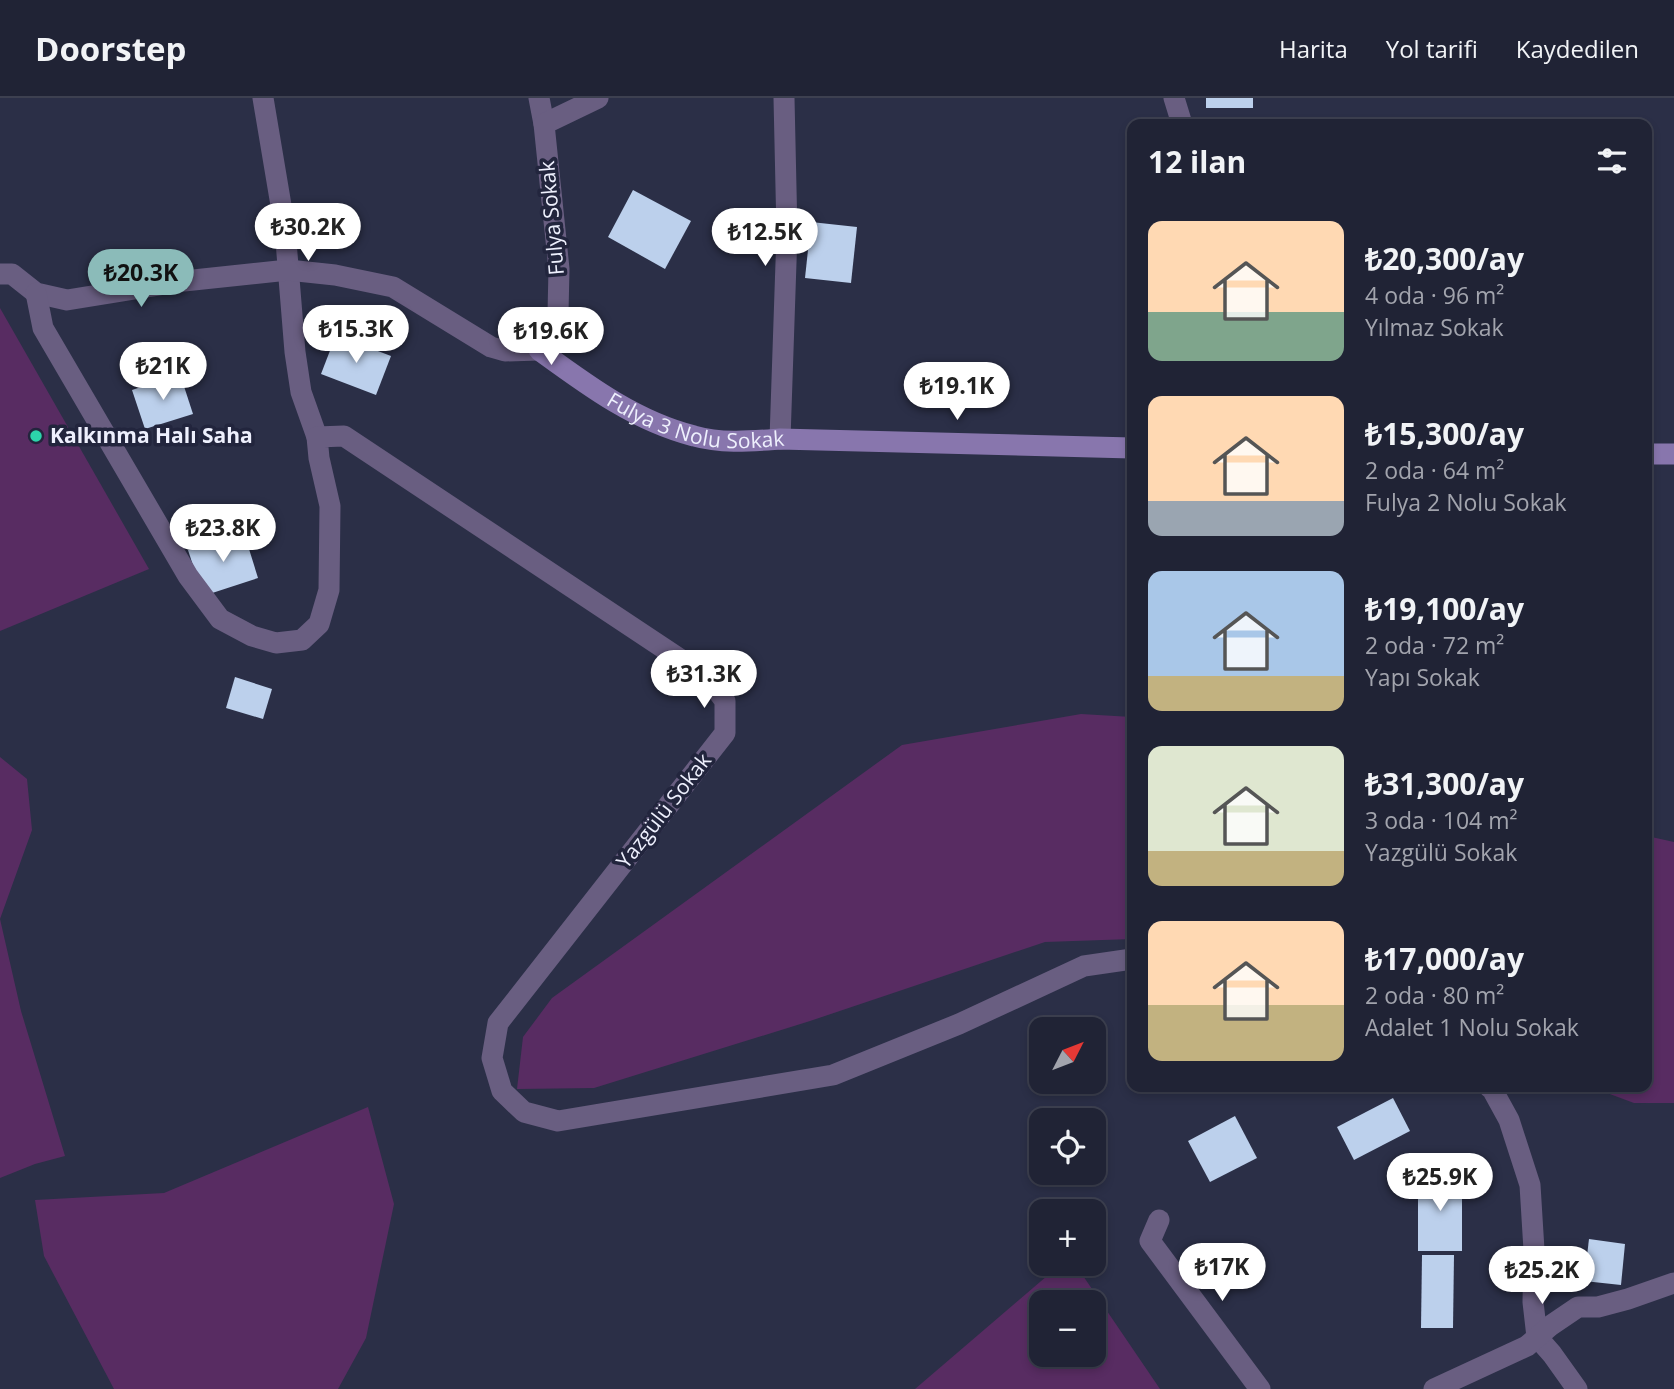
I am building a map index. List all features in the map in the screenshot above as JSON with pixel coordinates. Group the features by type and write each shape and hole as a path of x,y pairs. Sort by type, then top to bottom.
{"street":[{"path":"36,293 43,328 188,576 220,619 253,636 276,643 302,640 319,624 329,590 330,506 317,437 301,392 285,229 263,98"},
{"name":"Fulya Sokak","path":"539,98 559,269 558,313 552,331 539,350"},
{"path":"544,124 598,98"},
{"name":"Fulya 3 Nolu Sokak","path":"539,350 625,409 662,426 708,439 780,439 787,233 785,98"},
{"path":"1174,98 1180,119"},
{"path":"0,274 12,274 36,293 67,300 184,281 288,270 335,275 393,287 491,347 505,351 539,350"},
{"name":"Yazgülü Sokak","path":"317,437 344,436 707,677 725,701 725,733 498,1023 492,1058 502,1091 524,1112 558,1121 833,1074 959,1024 1084,966 1127,960"},
{"path":"780,439 1127,448"},
{"path":"1652,454 1674,454"},
{"path":"1492,1092 1509,1120 1530,1185 1534,1250 1533,1302 1537,1337 1577,1389"},
{"path":"1159,1220 1150,1241 1260,1389"},
{"path":"1434,1389 1527,1346 1578,1307 1598,1307 1674,1283"}],"shaded area":[{"name":"Kalkınma Halı Saha","path":"0,308 149,569 0,631"},
{"path":"1081,714 1127,717 1127,939 1045,942 810,1021 594,1088 517,1089 523,1037 552,998 902,745"},
{"path":"0,757 27,779 32,830 0,919"},
{"path":"1652,837 1674,842 1674,1103 1634,1103 1604,1092 1652,1092"},
{"path":"0,919 21,1011 65,1156 0,1178"},
{"path":"368,1107 394,1204 366,1338 338,1389 114,1389 44,1256 35,1200 164,1193"},
{"path":"1047,1276 1083,1276 1093,1290 1031,1290"},
{"path":"1029,1291 1029,1367 1106,1367 1106,1310 1160,1389 915,1389"}],"building":[{"path":"1206,98 1253,98 1253,108 1206,108"},
{"path":"633,190 691,221 665,269 608,237"},
{"path":"811,222 857,227 851,283 805,278"},
{"path":"336,335 391,356 376,395 321,374"},
{"path":"180,374 193,414 145,429 132,390"},
{"path":"244,533 258,578 203,596 188,550"},
{"path":"235,677 272,689 263,719 226,708"},
{"path":"1393,1098 1410,1131 1354,1160 1337,1127"},
{"path":"1235,1116 1257,1158 1210,1182 1188,1141"},
{"path":"1418,1174 1462,1175 1462,1251 1418,1251"},
{"path":"1589,1239 1625,1244 1621,1285 1584,1281"},
{"path":"1422,1255 1454,1255 1453,1328 1421,1328"}],"place":[{"name":"Kalkınma Halı Saha","path":"36,436"}]}
